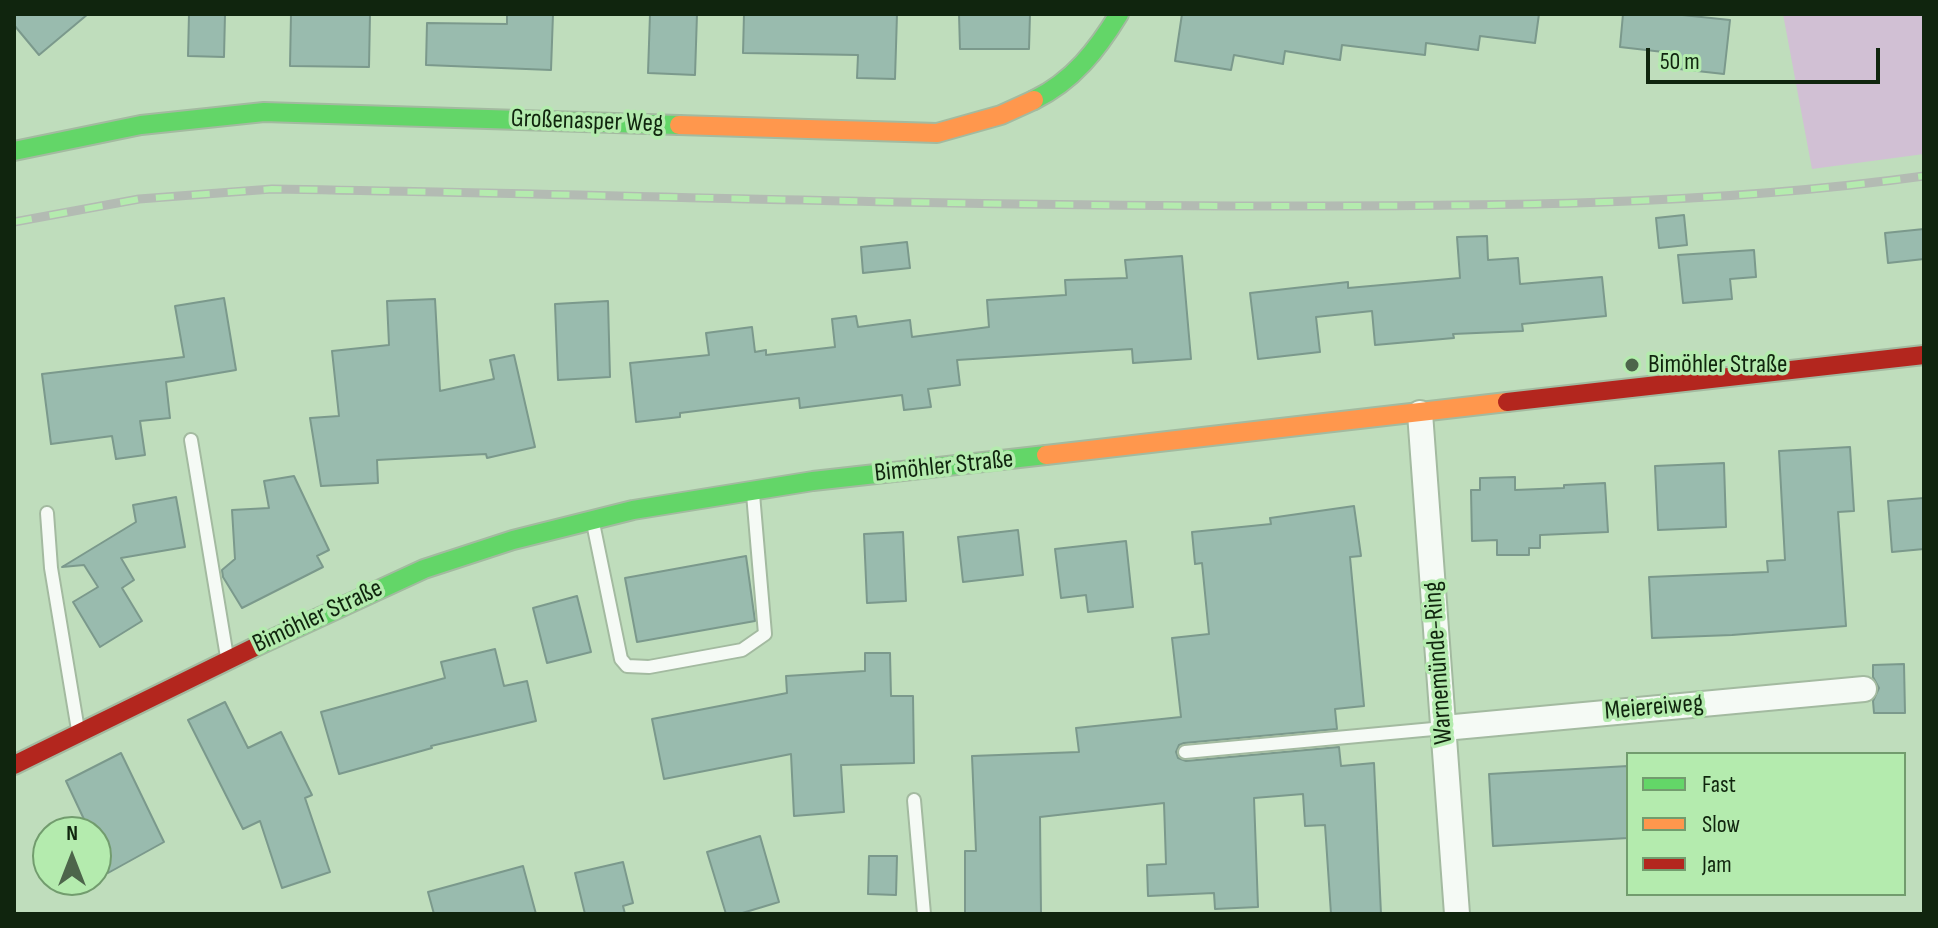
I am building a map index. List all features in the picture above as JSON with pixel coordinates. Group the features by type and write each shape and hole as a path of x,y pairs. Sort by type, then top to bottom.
{"street":[{"name":"Großenasper Weg","path":"14,151 141,125 264,112 937,133 998,118 1051,92 1091,56 1119,14"},
{"name":"Bimöhler Straße","path":"14,765 329,611 424,569 513,540 633,510 813,481 1924,355"},
{"name":"Warnemünde-Ring","path":"1420,413 1457,914"},
{"name":"Meiereiweg","path":"1444,728 1864,689"}],"lane":[{"path":"191,440 227,660"},
{"path":"593,520 621,659 627,666 649,667 742,650 765,634 753,491"},
{"path":"47,513 51,568 78,733"},
{"path":"1185,752 1444,728"},
{"path":"914,800 924,914"}],"shaded area":[{"path":"1783,14 1924,14 1924,154 1812,169"}],"building":[{"path":"14,14 88,14 39,55 14,25"},
{"path":"189,14 225,14 224,57 188,56"},
{"path":"291,14 370,14 369,67 290,66"},
{"path":"507,14 553,14 551,70 426,65 427,23 507,24"},
{"path":"650,14 697,14 695,75 648,73"},
{"path":"744,14 897,14 895,79 857,78 858,55 743,53"},
{"path":"959,14 1030,14 1029,49 960,49"},
{"path":"1182,14 1539,14 1535,43 1480,36 1478,50 1426,43 1425,55 1342,45 1340,60 1285,51 1283,64 1234,55 1231,70 1175,61"},
{"path":"1623,14 1673,14 1730,20 1724,74 1670,68 1672,53 1620,47"},
{"path":"1684,215 1687,245 1659,248 1656,218"},
{"path":"1924,229 1924,259 1888,263 1885,233"},
{"path":"1487,236 1488,260 1518,258 1520,284 1602,277 1606,316 1522,324 1523,331 1453,334 1454,338 1375,345 1372,311 1316,317 1320,352 1258,359 1250,293 1348,282 1348,288 1460,278 1457,237"},
{"path":"907,242 910,268 863,273 861,247"},
{"path":"1754,250 1756,277 1730,279 1732,299 1683,303 1678,255"},
{"path":"1182,256 1191,359 1133,363 1132,349 957,360 960,385 928,389 931,407 904,410 902,395 800,408 799,398 680,413 680,417 636,422 630,363 709,355 706,333 752,327 755,352 766,350 766,355 835,347 832,319 856,316 858,327 910,320 912,337 989,327 987,300 1066,295 1065,280 1127,278 1125,260"},
{"path":"224,298 236,370 166,382 170,418 140,421 145,455 116,459 112,436 51,444 42,374 184,357 175,306"},
{"path":"435,299 440,391 494,379 490,360 514,355 535,447 487,458 486,454 377,460 378,483 321,486 310,418 339,416 332,351 389,345 387,301"},
{"path":"608,301 610,377 558,380 555,304"},
{"path":"1850,447 1854,511 1838,512 1846,626 1652,638 1649,577 1768,572 1767,561 1785,560 1779,451"},
{"path":"1724,463 1726,527 1658,530 1655,466"},
{"path":"294,476 329,550 317,556 323,567 242,608 222,570 235,559 232,510 269,508 264,481"},
{"path":"1515,477 1515,490 1605,483 1608,532 1540,535 1540,548 1529,548 1529,555 1497,555 1497,540 1472,541 1471,490 1480,490 1480,478"},
{"path":"176,497 185,547 121,558 134,580 122,588 142,621 100,647 73,602 98,587 84,565 62,567 136,522 133,505"},
{"path":"1924,498 1924,549 1892,552 1888,501"},
{"path":"1354,506 1361,556 1350,557 1364,706 1335,709 1337,729 1184,743 1179,745 1176,752 1178,758 1186,761 1339,747 1341,766 1374,763 1381,914 1331,914 1325,825 1305,826 1303,794 1254,798 1258,907 1215,909 1214,893 1148,896 1147,865 1166,864 1164,803 1040,817 1041,914 965,914 965,851 976,851 972,756 1079,752 1076,728 1181,717 1172,638 1209,634 1202,563 1195,564 1192,532 1271,524 1270,518"},
{"path":"1018,530 1023,575 963,582 958,537"},
{"path":"903,532 906,601 867,603 864,534"},
{"path":"1126,541 1133,607 1088,612 1086,595 1061,598 1055,549"},
{"path":"746,556 755,621 637,642 625,578"},
{"path":"577,596 591,652 547,663 533,608"},
{"path":"495,649 504,686 527,681 536,721 431,746 339,774 321,712 445,678 441,662"},
{"path":"865,653 890,653 891,696 913,696 914,763 841,765 844,812 794,816 791,754 664,779 652,719 787,693 786,676 865,671"},
{"path":"1904,664 1905,713 1874,713 1873,701 1879,688 1873,677 1873,665"},
{"path":"225,702 248,748 281,732 312,795 305,798 330,872 282,888 260,821 243,829 188,720"},
{"path":"121,753 164,842 112,871 112,816 82,816 66,781"},
{"path":"1626,766 1626,838 1493,846 1489,774"},
{"path":"760,836 779,902 739,914 726,914 707,852"},
{"path":"869,856 897,856 896,895 868,894"},
{"path":"623,862 633,903 623,906 625,914 585,914 575,873"},
{"path":"523,866 536,914 434,914 428,892"}],"railway":[{"path":"14,222 139,199 272,189 1020,204 1433,206 1679,199 1924,176"}],"traffic: fast":[{"path":"1034,100 1061,84 1083,63 1119,14"},
{"path":"14,151 141,125 264,112 679,125"},
{"path":"253,648 424,569 513,540 633,510 813,481 1046,455"}],"traffic: slow":[{"path":"679,125 937,133 1001,115 1034,100"},
{"path":"1046,455 1507,402"}],"traffic: jam":[{"path":"1507,402 1924,355"},
{"path":"14,765 253,648"}],"place":[{"name":"Bimöhler Straße","path":"1632,365"}]}
